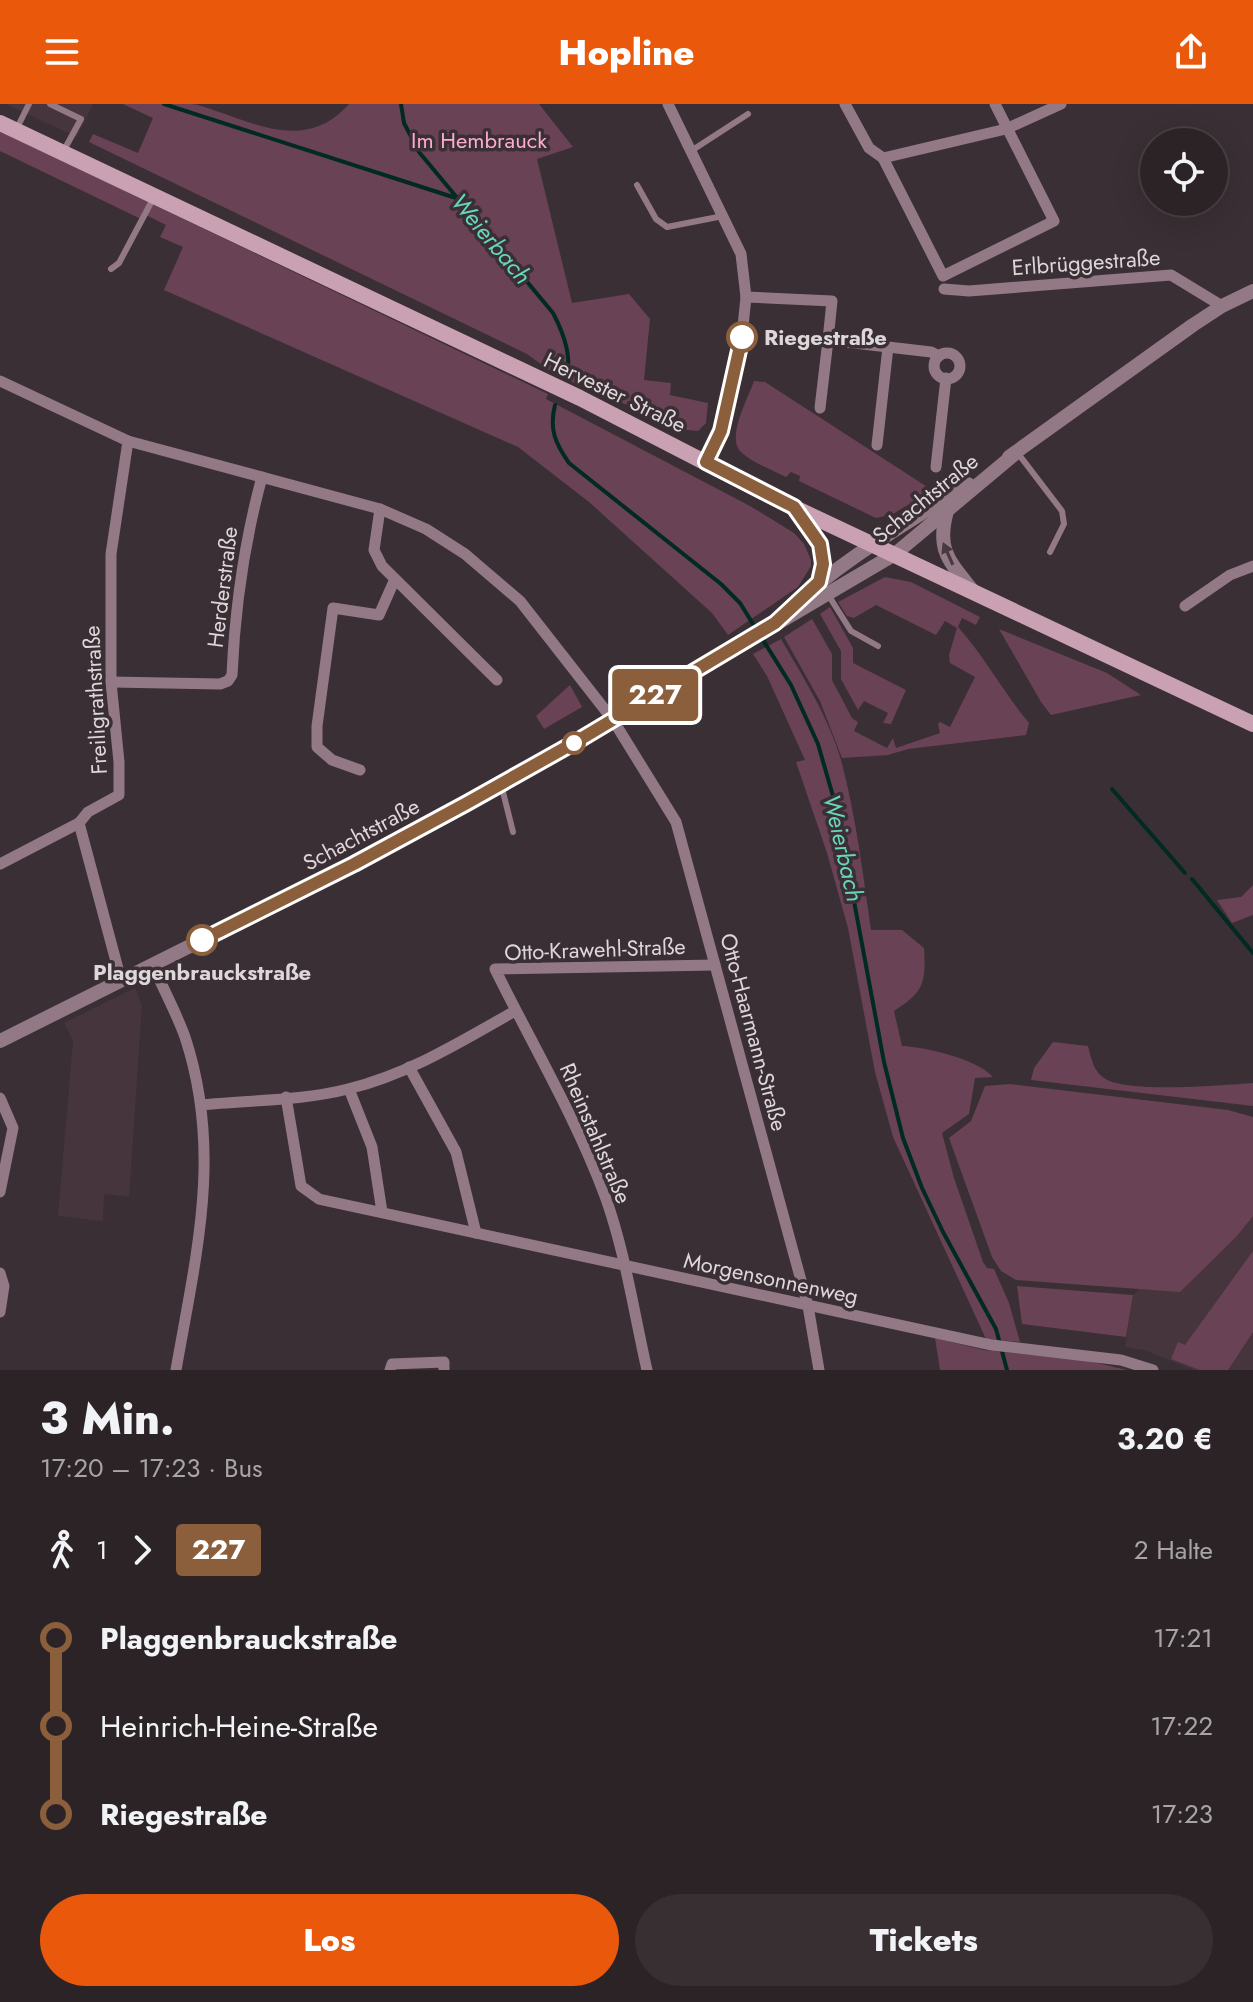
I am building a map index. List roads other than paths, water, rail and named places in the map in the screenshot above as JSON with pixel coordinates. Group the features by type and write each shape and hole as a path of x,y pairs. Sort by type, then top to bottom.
{"main road":[{"name":"Hervester Straße","path":"0,123 580,398 794,507 1253,724"}],"street":[{"path":"668,104 741,254 746,297 742,336 721,431 706,462"},
{"path":"845,104 869,148 883,158 943,276 1054,221 995,104"},
{"path":"883,158 1006,129 1061,104"},
{"name":"Erlbrüggestraße","path":"944,289 969,291 1171,275 1222,306"},
{"name":"Schachtstraße","path":"0,1041 354,864 613,720 772,625 823,588 874,544 1017,452 1222,306 1251,296"},
{"path":"746,297 832,301 820,408"},
{"path":"828,340 931,352 939,356 949,353 962,355 958,372 953,377 946,378 935,370 939,356"},
{"path":"877,445 888,347"},
{"path":"936,467 946,378"},
{"name":"Otto-Haarmann-Straße","path":"0,381 128,441 380,509 426,529 494,577 520,601 613,720 676,822 808,1306 819,1370"},
{"name":"Freiligrathstraße","path":"79,823 88,812 119,795 111,682 111,554 128,441"},
{"name":"Schachtstraße","path":"823,588 895,554 1017,452"},
{"name":"Herderstraße","path":"111,682 220,684 228,681 232,675 240,573 262,477"},
{"path":"794,507 820,544 823,588"},
{"path":"380,509 374,550 382,566 497,680"},
{"path":"947,511 943,548 973,591"},
{"path":"1185,606 1230,575 1253,566"},
{"path":"360,770 332,760 317,747 317,726 333,608 379,615 395,579"},
{"path":"0,864 79,823 121,980"},
{"path":"152,964 184,1037 201,1105 206,1172 200,1233 176,1370"},
{"name":"Otto-Krawehl-Straße","path":"515,1011 495,969 715,965"},
{"path":"201,1105 315,1096 349,1089 434,1058 515,1011"},
{"name":"Rheinstahlstraße","path":"515,1011 590,1160 606,1199 647,1370"},
{"path":"409,1067 456,1152 476,1233"},
{"path":"349,1089 372,1147 382,1212"},
{"name":"Morgensonnenweg","path":"286,1097 301,1186 319,1199 992,1345 1121,1360 1153,1370"},
{"path":"0,1098 13,1128 0,1192"},
{"path":"0,1273 4,1286 0,1312"},
{"path":"390,1370 392,1364 444,1362 444,1370"}],"lane":[{"path":"16,130 29,104"},
{"path":"50,104 81,119 62,153"},
{"path":"691,151 748,114"},
{"path":"637,185 656,219 667,227 723,216"},
{"path":"111,269 119,263 154,197"},
{"path":"1017,452 1062,511 1064,524 1050,552"},
{"path":"823,588 851,631 878,646"},
{"path":"501,784 513,832"}],"waterway":[{"path":"164,104 459,199"},
{"name":"Weierbach","path":"401,104 404,123 419,152 553,313 568,353 566,378"},
{"name":"Weierbach","path":"555,405 554,436 569,463 721,584 740,603 791,685 818,744 837,810 884,1062 903,1138 943,1232 996,1329 1007,1370"},
{"path":"1112,789 1185,873"},
{"path":"1192,879 1253,953"}],"place":[{"name":"Riegestraße","path":"742,337"},
{"name":"Plaggenbrauckstraße","path":"202,940"}],"park label":[{"name":"Im Hembrauck","path":"479,140"}]}
